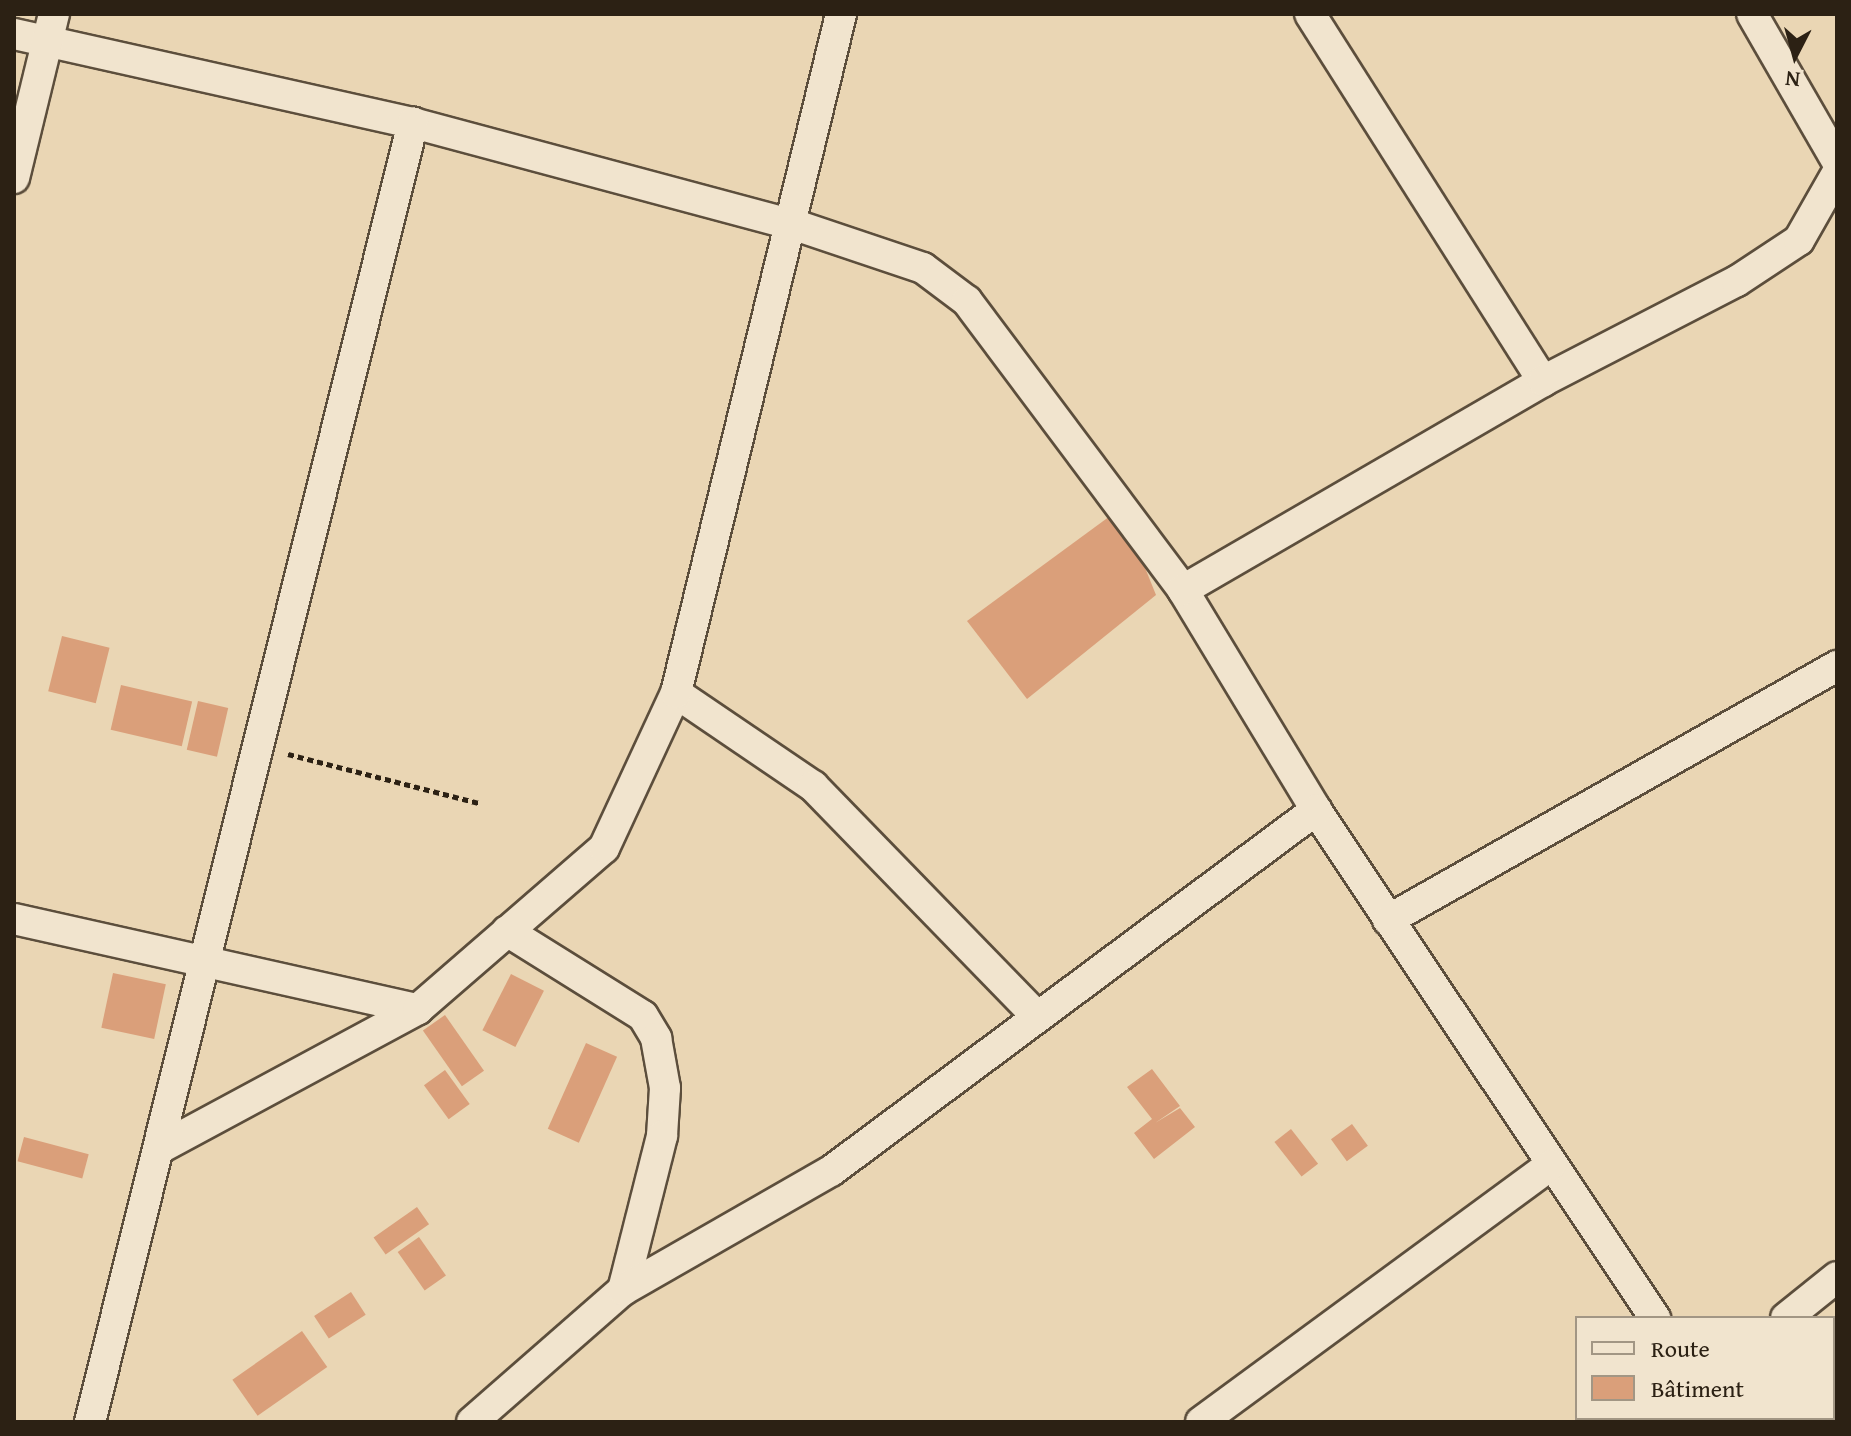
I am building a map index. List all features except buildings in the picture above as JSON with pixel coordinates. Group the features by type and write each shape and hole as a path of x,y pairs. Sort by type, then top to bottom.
{"street":[{"path":"162,1147 418,1009 604,848 676,693 795,225 841,14"},
{"path":"1310,14 1543,381"},
{"path":"1752,14 1837,161"},
{"path":"14,34 52,28 795,225 923,268 967,301 1183,590 1316,810 1654,1316"},
{"path":"14,178 52,28"},
{"path":"90,1422 162,1147 413,123"},
{"path":"1183,590 1543,381 1737,281 1799,240 1837,173"},
{"path":"1388,920 1837,666"},
{"path":"676,693 813,786 1035,1014"},
{"path":"472,1422 623,1290 831,1171 1035,1014 1316,810"},
{"path":"14,919 418,1009"},
{"path":"507,931 643,1016 656,1038 665,1088 662,1136 623,1290"},
{"path":"1201,1422 1551,1165"},
{"path":"1788,1316 1837,1277"}],"path":[{"path":"260,747 479,803"}]}
